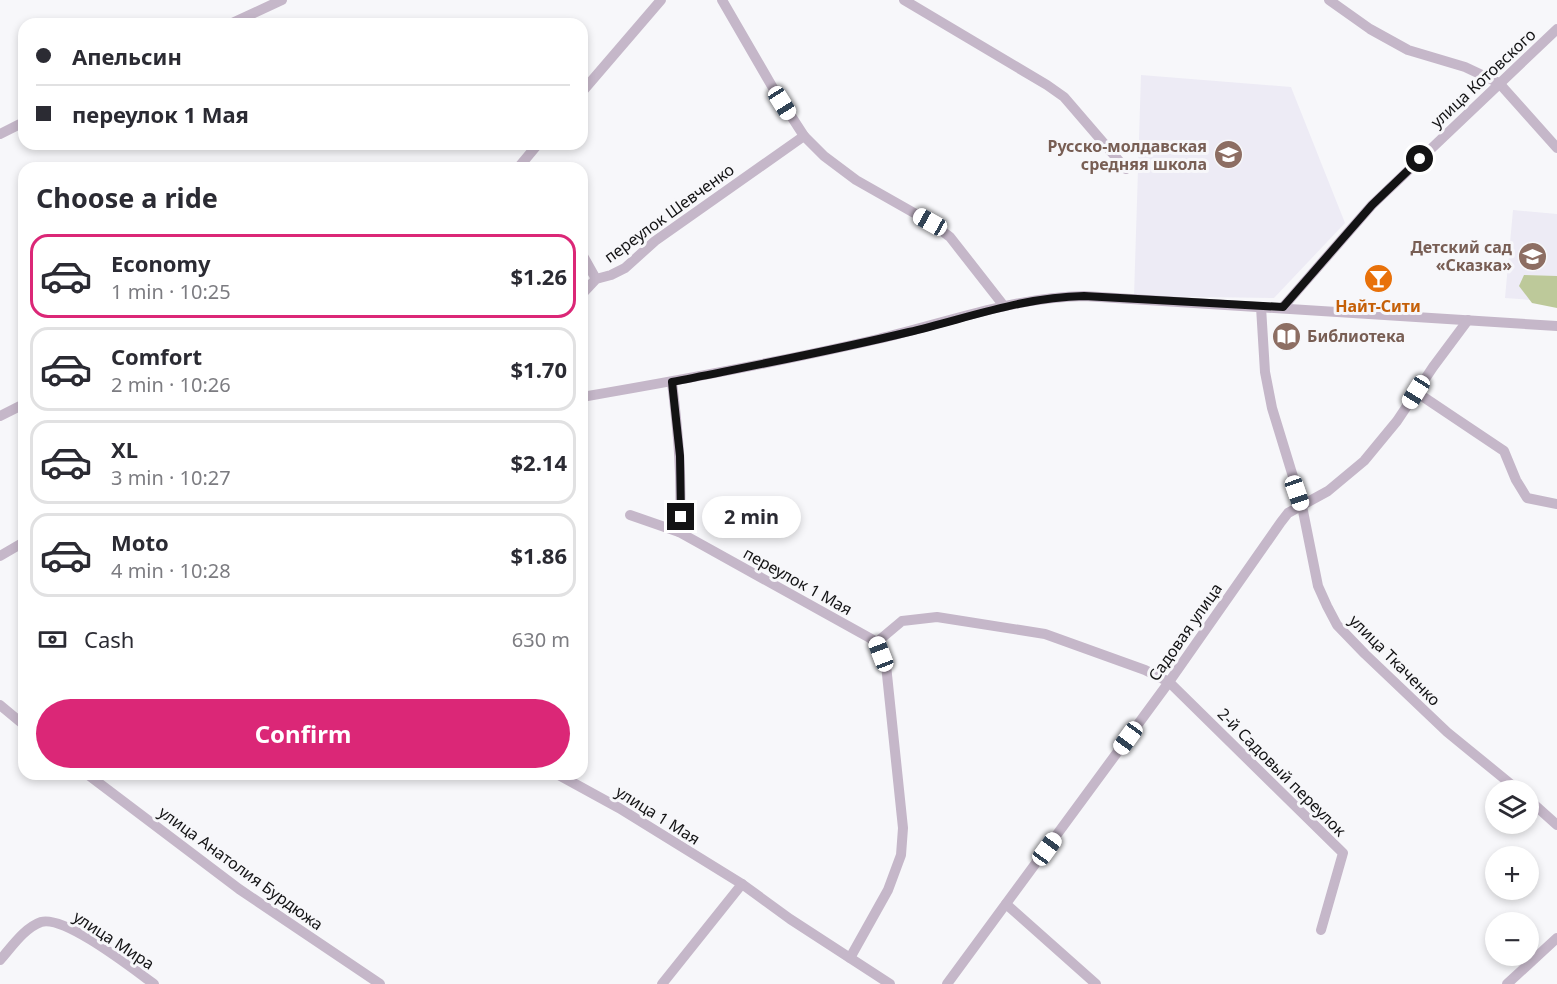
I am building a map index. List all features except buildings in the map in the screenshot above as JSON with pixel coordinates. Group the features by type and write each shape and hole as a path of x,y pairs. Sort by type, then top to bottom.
{"street":[{"path":"243,18 282,0"},
{"path":"588,86 661,0"},
{"path":"722,0 804,136 824,156 856,180 930,222 950,237 1004,306"},
{"path":"904,0 994,51 1064,97 1126,169"},
{"path":"1329,0 1370,29 1408,50 1465,68 1499,83 1557,148"},
{"name":"улица Котовского","path":"1283,307 1372,205 1557,29"},
{"path":"0,134 18,125"},
{"name":"переулок Шевченко","path":"588,288 596,279 625,268 655,241 804,136"},
{"path":"523,162 533,150"},
{"path":"588,265 596,279"},
{"path":"588,396 820,353 918,330 1004,306 1056,296 1283,307 1557,326"},
{"name":"улица Ткаченко","path":"1261,307 1265,372 1272,408 1302,506 1318,586 1337,625 1447,732 1506,780"},
{"name":"Садовая улица","path":"947,984 1169,682 1288,513 1328,491 1364,461 1397,421 1468,320"},
{"path":"672,382 680,456 682,502 679,532"},
{"path":"1416,392 1504,451 1516,480 1527,498 1557,504"},
{"path":"0,416 18,407"},
{"name":"переулок 1 Мая","path":"630,515 679,532 877,642"},
{"path":"0,556 18,546"},
{"path":"850,958 888,890 901,855 903,828 886,665 877,642 902,621 937,617 1045,634 1145,670 1169,682"},
{"name":"2-й Садовый переулок","path":"1169,682 1343,853 1321,930"},
{"path":"0,705 18,720"},
{"name":"улица Анатолия Бурдюжа","path":"95,780 239,889 380,984"},
{"name":"улица 1 Мая","path":"568,780 619,808 742,884 890,984"},
{"path":"1539,809 1557,825"},
{"path":"662,984 742,884"},
{"path":"1006,904 1096,984"},
{"name":"улица Мира","path":"0,960 22,936 35,926 42,922 58,923 100,946 154,984"},
{"path":"1507,984 1557,938"}],"shaded area":[{"name":"Русско-молдавская средняя школа","path":"1141,75 1291,87 1345,223 1274,298 1134,296"},
{"name":"Детский сад «Сказка»","path":"1513,210 1557,214 1557,302 1505,298"}],"green space":[{"path":"1524,275 1557,276 1557,308 1532,303 1519,286"}],"place":[{"name":"Русско-молдавская средняя школа","path":"1228,155"},
{"name":"Детский сад «Сказка»","path":"1533,256"},
{"name":"Найт-Сити","path":"1378,278"},
{"name":"Библиотека","path":"1286,336"}],"route":[{"path":"681,517 680,456 672,382 820,353 918,330 1004,306 1056,296 1283,307 1372,205 1420,159"}]}
